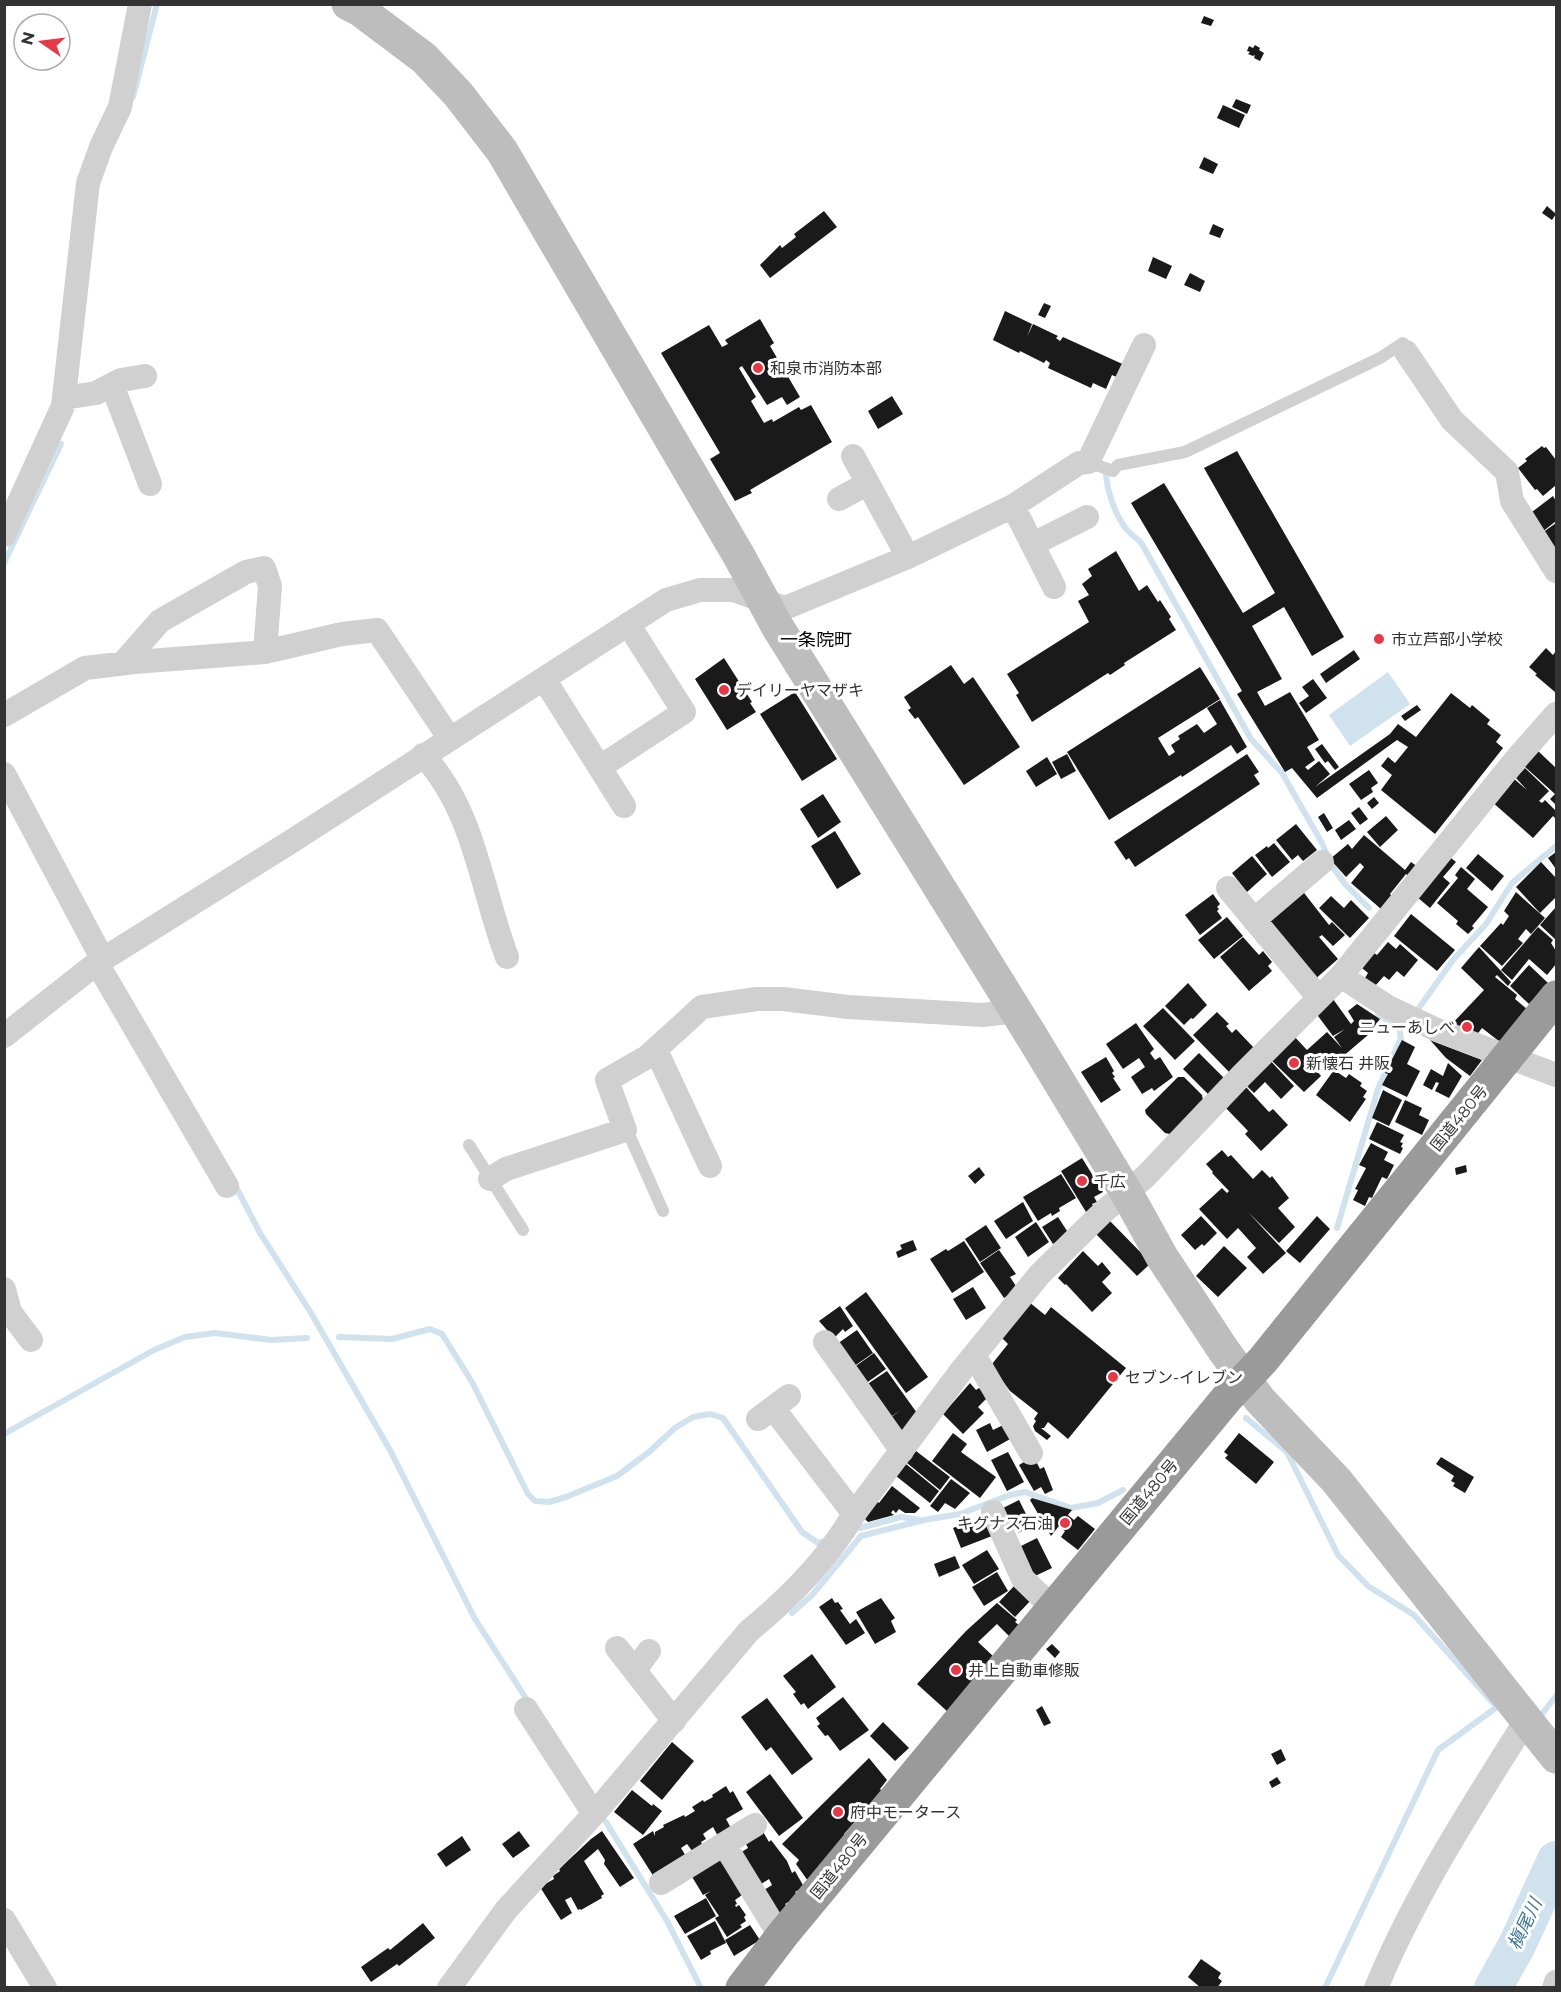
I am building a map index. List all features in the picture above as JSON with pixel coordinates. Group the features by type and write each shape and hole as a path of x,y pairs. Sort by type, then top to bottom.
{"highway":[{"name":"国道480号","path":"742,1988 784,1933 1052,1607 1227,1398 1271,1350 1557,997"}],"street":[{"path":"4,535 63,406 88,183 101,147 120,107 140,4"},
{"path":"348,4 424,57 458,94 502,151 728,535 762,599 1016,1011 1126,1192 1162,1257 1224,1351 1260,1400 1336,1480 1540,1736 1447,1845 1387,1960 1376,1988"},
{"path":"4,1036 100,962 666,600 700,590 733,590 785,608 908,557 1013,506 1079,463 1089,462 1144,345"},
{"path":"1405,348 1452,420 1507,472 1512,501 1557,571"},
{"path":"64,398 96,393 121,380 146,376"},
{"path":"112,385 144,443 150,484"},
{"path":"853,456 908,557"},
{"path":"839,499 868,483"},
{"path":"1013,506 1032,558 1054,587"},
{"path":"1032,558 1088,517"},
{"path":"123,663 160,621 246,572 264,568 270,586 265,652"},
{"path":"600,767 684,712 628,624"},
{"path":"4,715 86,668 265,652 342,634 377,630 450,739"},
{"path":"544,679 624,806"},
{"path":"449,1988 506,1910 594,1814 749,1631 779,1606 840,1538 854,1514 974,1355 1040,1274 1103,1212 1145,1177 1341,976 1517,758 1557,714"},
{"path":"423,755 439,772 458,809 481,868 496,928 507,957"},
{"path":"4,774 100,962 226,1186"},
{"path":"1254,920 1322,862"},
{"path":"1228,888 1319,998"},
{"path":"1341,976 1388,1008 1507,1058 1557,1074"},
{"path":"490,1179 523,1154 583,1134 625,1130 607,1080 647,1057 702,1007 757,999 783,999 848,1007 983,1015 1016,1011"},
{"path":"656,1050 699,1121 710,1166"},
{"path":"4,1289 10,1312 31,1340"},
{"path":"825,1342 902,1451"},
{"path":"974,1355 1031,1453"},
{"path":"773,1408 825,1460 854,1514"},
{"path":"993,1512 1023,1579 1052,1607"},
{"path":"617,1648 674,1721"},
{"path":"634,1670 649,1651"},
{"path":"526,1709 594,1814"},
{"path":"661,1882 754,1825"},
{"path":"724,1844 774,1926 784,1933"},
{"path":"4,1920 45,1988"},
{"path":"1554,1988 1557,1982"}],"lane":[{"path":"1089,462 1113,471 1118,465 1185,452 1405,348"},
{"path":"625,1130 632,1140 663,1211"},
{"path":"469,1145 523,1230"}],"water":[{"path":"1388,672 1410,704 1350,746 1329,715"}],"building":[{"path":"1204,16 1214,20 1211,26 1201,23"},
{"path":"1255,45 1264,53 1260,61 1247,51 1249,46 1253,48"},
{"path":"1236,99 1251,105 1247,114 1232,107"},
{"path":"1223,105 1245,115 1239,128 1217,118"},
{"path":"1204,157 1218,164 1213,174 1199,168"},
{"path":"1547,206 1556,214 1552,220 1542,213"},
{"path":"824,211 837,227 770,278 760,265 780,245 782,248 796,237 794,234"},
{"path":"1213,224 1224,229 1220,238 1209,234"},
{"path":"1153,257 1172,266 1166,279 1148,271"},
{"path":"1190,273 1205,281 1200,292 1184,285"},
{"path":"1044,303 1051,306 1045,318 1038,315"},
{"path":"1005,311 1032,324 1027,337 1033,324 1058,336 1056,338 1060,341 1063,337 1129,367 1123,380 1112,375 1106,389 1093,383 1091,388 1048,368 1050,363 1046,360 1044,363 993,340"},
{"path":"760,319 774,343 770,346 800,397 787,405 782,397 767,405 742,366 739,368 756,397 751,401 764,423 772,419 773,422 799,407 801,410 811,405 832,442 750,490 752,493 735,501 710,459 720,453 661,353 709,325 722,347 728,344 725,340"},
{"path":"892,396 903,414 878,429 868,411"},
{"path":"1542,446 1546,447 1556,460 1556,485 1543,496 1537,489 1535,490 1518,468 1527,461 1525,459"},
{"path":"1237,451 1344,637 1312,656 1284,607 1252,626 1282,679 1257,692 1265,706 1290,692 1319,740 1307,747 1315,760 1305,767 1308,770 1319,761 1330,774 1315,787 1390,734 1398,724 1416,737 1451,693 1470,708 1472,705 1490,720 1487,724 1501,735 1496,742 1503,748 1435,834 1381,790 1392,775 1381,766 1388,757 1395,763 1408,747 1397,740 1317,798 1292,768 1285,772 1237,694 1242,691 1131,503 1164,483 1243,613 1275,593 1204,468"},
{"path":"1553,496 1556,501 1556,521 1541,533 1528,515"},
{"path":"1556,523 1556,558 1542,533"},
{"path":"1116,551 1139,591 1147,585 1171,617 1169,619 1176,630 1124,663 1125,665 1110,675 1108,673 1032,722 1016,695 1019,693 1007,674 1089,622 1078,601 1089,595 1082,584 1092,576 1088,569"},
{"path":"1546,648 1553,655 1556,651 1555,692 1529,667"},
{"path":"1354,650 1360,659 1326,683 1320,674"},
{"name":"デイリーヤマザキ","path":"724,658 756,712 727,730 695,679"},
{"path":"951,665 964,684 973,677 1020,747 964,785 918,717 915,719 908,710 911,708 904,697"},
{"path":"1200,667 1220,699 1158,738 1169,756 1175,752 1171,745 1180,739 1178,736 1197,724 1204,733 1217,724 1207,708 1220,700 1247,747 1237,754 1231,745 1109,820 1067,752"},
{"path":"1313,679 1327,698 1306,713 1299,703 1309,696 1302,687"},
{"path":"795,692 837,759 802,781 760,714"},
{"path":"1417,705 1421,710 1405,721 1401,716"},
{"path":"1322,744 1339,767 1335,770 1328,761 1325,763 1315,749"},
{"path":"1537,750 1556,768 1556,805 1550,799 1555,794 1523,765"},
{"path":"1067,754 1076,771 1061,779 1052,762"},
{"path":"1247,754 1259,772 1254,775 1260,784 1135,867 1129,858 1126,860 1114,842"},
{"path":"1047,757 1057,774 1036,787 1026,771"},
{"path":"1525,768 1549,791 1539,801 1542,803 1545,800 1556,811 1556,819 1553,816 1533,838 1491,801 1512,777 1527,790 1516,778"},
{"path":"1369,770 1378,783 1371,788 1373,792 1361,800 1349,784"},
{"path":"823,794 841,822 818,838 800,809"},
{"path":"1374,797 1379,803 1372,809 1367,803"},
{"path":"1359,807 1368,819 1360,825 1351,813"},
{"path":"1324,813 1333,828 1327,832 1318,817"},
{"path":"1386,816 1398,830 1380,847 1367,832"},
{"path":"1349,820 1356,829 1341,840 1335,830"},
{"path":"1296,824 1317,850 1303,861 1298,855 1292,860 1276,840"},
{"path":"835,831 861,874 837,889 811,846"},
{"path":"1364,835 1405,870 1411,862 1418,867 1410,877 1406,874 1381,909 1351,883 1364,867 1360,863 1346,877 1330,859 1348,844 1352,849"},
{"path":"1274,843 1290,862 1272,877 1255,855"},
{"path":"1556,852 1556,869 1548,858"},
{"path":"1478,854 1504,876 1492,891 1466,868"},
{"path":"1252,856 1267,874 1247,892 1232,873"},
{"path":"1451,858 1456,862 1443,877 1450,883 1430,908 1417,897"},
{"path":"1541,862 1556,878 1556,897 1540,913 1516,887"},
{"path":"1461,867 1475,879 1467,889 1488,907 1468,934 1456,924 1458,921 1437,903 1458,878 1455,875"},
{"path":"1301,889 1329,925 1332,922 1345,935 1333,946 1322,935 1319,937 1338,959 1313,981 1265,919"},
{"path":"1516,892 1545,918 1531,934 1526,929 1518,939 1523,943 1502,966 1480,946 1501,923 1503,925 1509,916 1504,911"},
{"path":"1213,894 1220,904 1217,911 1222,918 1200,935 1185,915"},
{"path":"1331,896 1344,908 1351,900 1369,918 1350,938 1319,908"},
{"path":"1556,907 1556,940 1540,925"},
{"path":"1411,914 1455,950 1437,971 1394,936"},
{"path":"1227,917 1243,936 1214,959 1198,940"},
{"path":"1538,927 1553,940 1551,943 1556,951 1556,964 1547,975 1529,959 1512,980 1501,970"},
{"path":"1243,937 1259,955 1263,951 1272,962 1268,966 1272,971 1249,991 1220,957"},
{"path":"1388,942 1396,949 1400,944 1418,960 1404,977 1397,971 1389,980 1384,976 1375,986 1365,978 1368,973 1362,968 1374,953 1377,955"},
{"path":"1479,947 1511,982 1508,986 1497,975 1495,977 1517,995 1515,999 1527,1009 1500,1042 1482,1028 1476,1036 1449,1027 1484,990 1461,968"},
{"path":"1529,965 1548,983 1529,1004 1510,986"},
{"path":"1188,983 1207,1005 1184,1025 1165,1006"},
{"path":"1333,999 1351,1024 1354,1021 1348,1011 1357,1004 1380,1019 1368,1035 1327,1070 1317,1060 1312,1065 1321,1076 1304,1092 1268,1057 1292,1034 1307,1050 1327,1032 1342,1048 1334,1037 1345,1029 1333,1036 1315,1012"},
{"path":"1163,1008 1195,1041 1175,1060 1143,1026"},
{"path":"1217,1012 1229,1024 1226,1026 1232,1033 1236,1029 1255,1049 1229,1072 1193,1035"},
{"path":"1136,1023 1154,1049 1150,1053 1155,1060 1160,1057 1173,1077 1154,1091 1152,1088 1142,1094 1131,1077 1145,1067 1139,1058 1123,1069 1106,1044"},
{"path":"1402,1040 1415,1047 1407,1064 1420,1071 1407,1097 1382,1085 1388,1074 1385,1073"},
{"path":"1430,1040 1482,1060 1470,1076 1446,1058"},
{"path":"1199,1053 1226,1080 1210,1096 1183,1069"},
{"path":"1106,1057 1114,1071 1112,1073 1115,1077 1113,1078 1121,1090 1101,1103 1081,1072"},
{"path":"1268,1058 1294,1086 1281,1099 1265,1082 1254,1093 1243,1082"},
{"path":"1448,1063 1462,1076 1449,1098 1435,1091 1439,1083 1436,1082 1432,1090 1423,1085 1431,1069 1443,1076"},
{"path":"1334,1070 1346,1078 1349,1074 1362,1083 1360,1086 1367,1091 1363,1097 1366,1099 1350,1122 1316,1095"},
{"path":"1178,1077 1184,1077 1202,1095 1203,1100 1170,1134 1165,1133 1146,1114 1145,1110"},
{"path":"1245,1086 1269,1112 1273,1109 1288,1125 1261,1151 1245,1134 1248,1131 1224,1106"},
{"path":"1383,1090 1402,1100 1389,1126 1372,1118"},
{"path":"1405,1100 1422,1108 1419,1115 1429,1120 1422,1135 1395,1122"},
{"path":"1377,1122 1404,1135 1400,1142 1403,1143 1401,1147 1403,1148 1400,1154 1369,1139"},
{"path":"1371,1143 1388,1152 1384,1160 1394,1165 1387,1179 1382,1177 1372,1198 1369,1197 1365,1206 1353,1200 1358,1190 1355,1189 1366,1168 1359,1165"},
{"path":"1222,1150 1228,1157 1231,1155 1253,1179 1262,1170 1270,1178 1272,1176 1289,1198 1278,1208 1295,1227 1279,1243 1248,1212 1286,1253 1263,1274 1247,1257 1256,1248 1238,1228 1227,1239 1199,1209 1222,1188 1227,1193 1229,1191 1206,1164"},
{"name":"千広","path":"1082,1158 1103,1192 1094,1197 1097,1202 1092,1204 1094,1207 1086,1212 1061,1171"},
{"path":"1466,1165 1467,1172 1456,1175 1455,1168"},
{"path":"979,1167 985,1175 975,1184 968,1176"},
{"path":"1061,1174 1076,1198 1059,1208 1060,1211 1052,1216 1051,1213 1038,1221 1023,1197"},
{"path":"1023,1202 1033,1221 1006,1239 994,1221"},
{"path":"1201,1216 1217,1233 1204,1246 1202,1244 1195,1250 1181,1235"},
{"path":"1317,1216 1330,1229 1300,1263 1286,1251"},
{"path":"1058,1217 1069,1234 1053,1244 1042,1227"},
{"path":"1110,1221 1151,1263 1137,1276 1096,1234"},
{"path":"1036,1222 1049,1242 1028,1257 1015,1237"},
{"path":"986,1225 1001,1248 980,1262 965,1239"},
{"path":"913,1240 917,1250 898,1258 896,1252 902,1249 900,1245"},
{"path":"964,1241 984,1272 952,1293 930,1259"},
{"path":"1224,1246 1247,1268 1218,1297 1196,1276"},
{"path":"999,1250 1016,1274 1010,1277 1018,1289 1004,1298 980,1263"},
{"path":"1083,1251 1098,1266 1102,1262 1111,1273 1102,1282 1112,1293 1092,1312 1058,1278"},
{"path":"973,1287 986,1308 966,1320 953,1299"},
{"path":"866,1292 928,1377 906,1393 845,1308"},
{"path":"1029,1302 1045,1315 1051,1307 1126,1368 1068,1439 1048,1422 1044,1428 1041,1428 1051,1436 1047,1440 1035,1431 1033,1426 1036,1421 1034,1419 1038,1413 1010,1391 993,1368 992,1364 1008,1344 1000,1336"},
{"path":"840,1306 853,1326 845,1332 843,1329 834,1338 819,1321"},
{"path":"857,1330 873,1353 853,1367 837,1344"},
{"path":"874,1353 886,1369 865,1384 853,1368"},
{"path":"887,1371 922,1420 903,1437 890,1418 901,1410 889,1418 866,1385"},
{"path":"970,1383 976,1390 979,1388 988,1397 978,1407 984,1413 963,1434 943,1414"},
{"path":"990,1423 993,1430 1005,1424 1012,1438 987,1452 976,1430"},
{"path":"953,1433 967,1444 961,1452 996,1477 980,1498 932,1461"},
{"path":"1239,1433 1274,1462 1256,1484 1225,1458 1228,1455 1224,1452"},
{"path":"916,1451 950,1477 940,1490 907,1463"},
{"path":"1008,1452 1024,1482 1007,1491 991,1460"},
{"path":"1441,1457 1474,1477 1465,1493 1453,1486 1455,1483 1451,1481 1454,1476 1436,1464"},
{"path":"1029,1459 1035,1459 1040,1469 1044,1467 1053,1490 1045,1494 1041,1487 1034,1491 1019,1465"},
{"path":"906,1464 939,1491 930,1503 896,1476"},
{"path":"951,1479 970,1493 955,1509 945,1503 938,1512 930,1506"},
{"path":"892,1486 920,1508 915,1513 905,1513 899,1509 896,1513 893,1510 891,1513 894,1515 868,1522 865,1519 877,1501 879,1503"},
{"name":"キグナス石油","path":"1032,1498 1072,1510 1068,1515 1074,1520 1078,1516 1095,1529 1078,1550 1061,1537 1065,1531 1059,1526 1051,1536 1030,1500"},
{"path":"1019,1500 1032,1526 1018,1533 1016,1528 1010,1532 999,1510"},
{"path":"984,1516 992,1536 961,1548 953,1528"},
{"path":"1037,1538 1052,1568 1035,1576 1017,1548"},
{"path":"987,1550 999,1569 974,1584 962,1565"},
{"path":"955,1556 960,1568 939,1577 934,1564"},
{"path":"997,1572 1008,1591 984,1606 972,1587"},
{"path":"1016,1584 1032,1599 1015,1617 999,1602"},
{"path":"832,1598 843,1609 840,1610 850,1624 856,1619 865,1633 846,1645 819,1607"},
{"path":"881,1598 895,1618 891,1621 896,1632 875,1644 856,1612"},
{"name":"井上自動車修販","path":"997,1603 1017,1620 1015,1622 1019,1625 1009,1636 997,1624 978,1642 994,1657 948,1712 917,1684 966,1631"},
{"path":"1052,1644 1060,1652 1055,1658 1046,1649"},
{"path":"812,1654 836,1687 808,1709 804,1703 801,1705 793,1694 796,1692 783,1676"},
{"path":"843,1697 869,1730 840,1751 828,1735 825,1736 817,1726 820,1724 816,1718"},
{"path":"767,1698 813,1759 792,1775 771,1747 766,1751 741,1717"},
{"path":"1042,1706 1051,1723 1044,1726 1036,1710"},
{"path":"883,1722 909,1748 895,1761 870,1736"},
{"path":"672,1742 694,1761 662,1800 640,1781"},
{"path":"1281,1749 1286,1760 1277,1765 1271,1754"},
{"name":"府中モータース","path":"869,1758 887,1780 880,1789 882,1791 844,1834 845,1836 808,1881 796,1864 799,1860 782,1844"},
{"path":"770,1774 803,1818 779,1836 746,1792"},
{"path":"1277,1777 1281,1783 1272,1788 1269,1782"},
{"path":"726,1786 730,1793 733,1791 743,1809 726,1819 732,1830 719,1838 713,1827 703,1834 706,1839 701,1842 703,1846 693,1852 687,1844 681,1848 687,1858 654,1877 633,1844 653,1831 655,1836 655,1832 664,1827 663,1825 695,1811 692,1807 713,1797 712,1795"},
{"path":"632,1790 662,1811 643,1835 614,1812"},
{"path":"762,1830 769,1842 771,1840 787,1861 792,1873 795,1871 804,1887 795,1892 797,1894 794,1899 785,1904 787,1906 778,1915 764,1890 772,1885 769,1879 761,1884 740,1853 748,1848 746,1844"},
{"path":"519,1831 530,1846 513,1858 502,1844"},
{"path":"602,1831 634,1878 620,1887 604,1864 605,1860 598,1849 584,1861 604,1894 602,1898 581,1910 578,1910 571,1897 565,1900 572,1913 561,1920 540,1887 554,1879 553,1876 560,1871 559,1869"},
{"path":"462,1836 471,1850 446,1867 437,1854"},
{"path":"720,1858 742,1895 735,1900 737,1904 735,1905 736,1907 739,1905 746,1915 744,1917 746,1921 740,1925 742,1927 727,1937 715,1918 719,1916 705,1895 711,1891 703,1895 691,1875"},
{"path":"706,1898 716,1916 685,1934 674,1916"},
{"path":"715,1921 726,1943 710,1951 711,1954 701,1960 687,1936"},
{"path":"423,1923 435,1938 399,1966 397,1964 371,1982 361,1967 388,1948 390,1950"},
{"path":"750,1925 760,1940 734,1956 725,1940"},
{"path":"1201,1959 1221,1973 1218,1978 1222,1981 1217,1988 1201,1988 1188,1977"}],"waterway":[{"path":"133,97 157,4"},
{"path":"4,563 61,444"},
{"path":"1106,472 1110,495 1120,519 1128,531 1142,544 1251,739 1282,773 1322,843 1330,863 1345,884 1369,908"},
{"path":"1416,1012 1453,960 1486,924 1512,883 1556,846"},
{"path":"1337,1228 1378,1089 1401,1038 1399,1029 1378,1014"},
{"path":"235,1185 260,1233 311,1313 390,1450 475,1619 529,1703"},
{"path":"339,1337 392,1339 430,1329 442,1334 472,1382 528,1494 535,1501 549,1502 566,1497 617,1476 649,1452 675,1428 693,1417 710,1414 723,1418 802,1532 818,1543 825,1541"},
{"path":"4,1434 154,1350 185,1337 215,1333 271,1340 307,1338"},
{"path":"1246,1418 1287,1452 1338,1555 1368,1586 1414,1615 1493,1703"},
{"path":"792,1613 813,1594 861,1536 924,1520 960,1514 1010,1495 1025,1492 1071,1508 1098,1503 1123,1490"},
{"path":"860,1528 901,1517 920,1520"},
{"path":"1542,1714 1556,1696"},
{"path":"1325,1988 1438,1750 1497,1707"},
{"path":"606,1822 667,1921 701,1988"},
{"name":"槇尾川","path":"1493,1988 1517,1945 1556,1860"}],"place":[{"name":"和泉市消防本部","path":"758,368"},
{"name":"市立芦部小学校","path":"1379,639"},
{"name":"デイリーヤマザキ","path":"724,690"},
{"name":"ニューあしべ","path":"1467,1027"},
{"name":"新懐石 井阪","path":"1294,1063"},
{"name":"千広","path":"1082,1181"},
{"name":"セブン-イレブン","path":"1113,1377"},
{"name":"キグナス石油","path":"1065,1523"},
{"name":"井上自動車修販","path":"956,1670"},
{"name":"府中モータース","path":"838,1812"}],"district":[{"name":"一条院町","path":"816,640"}]}
